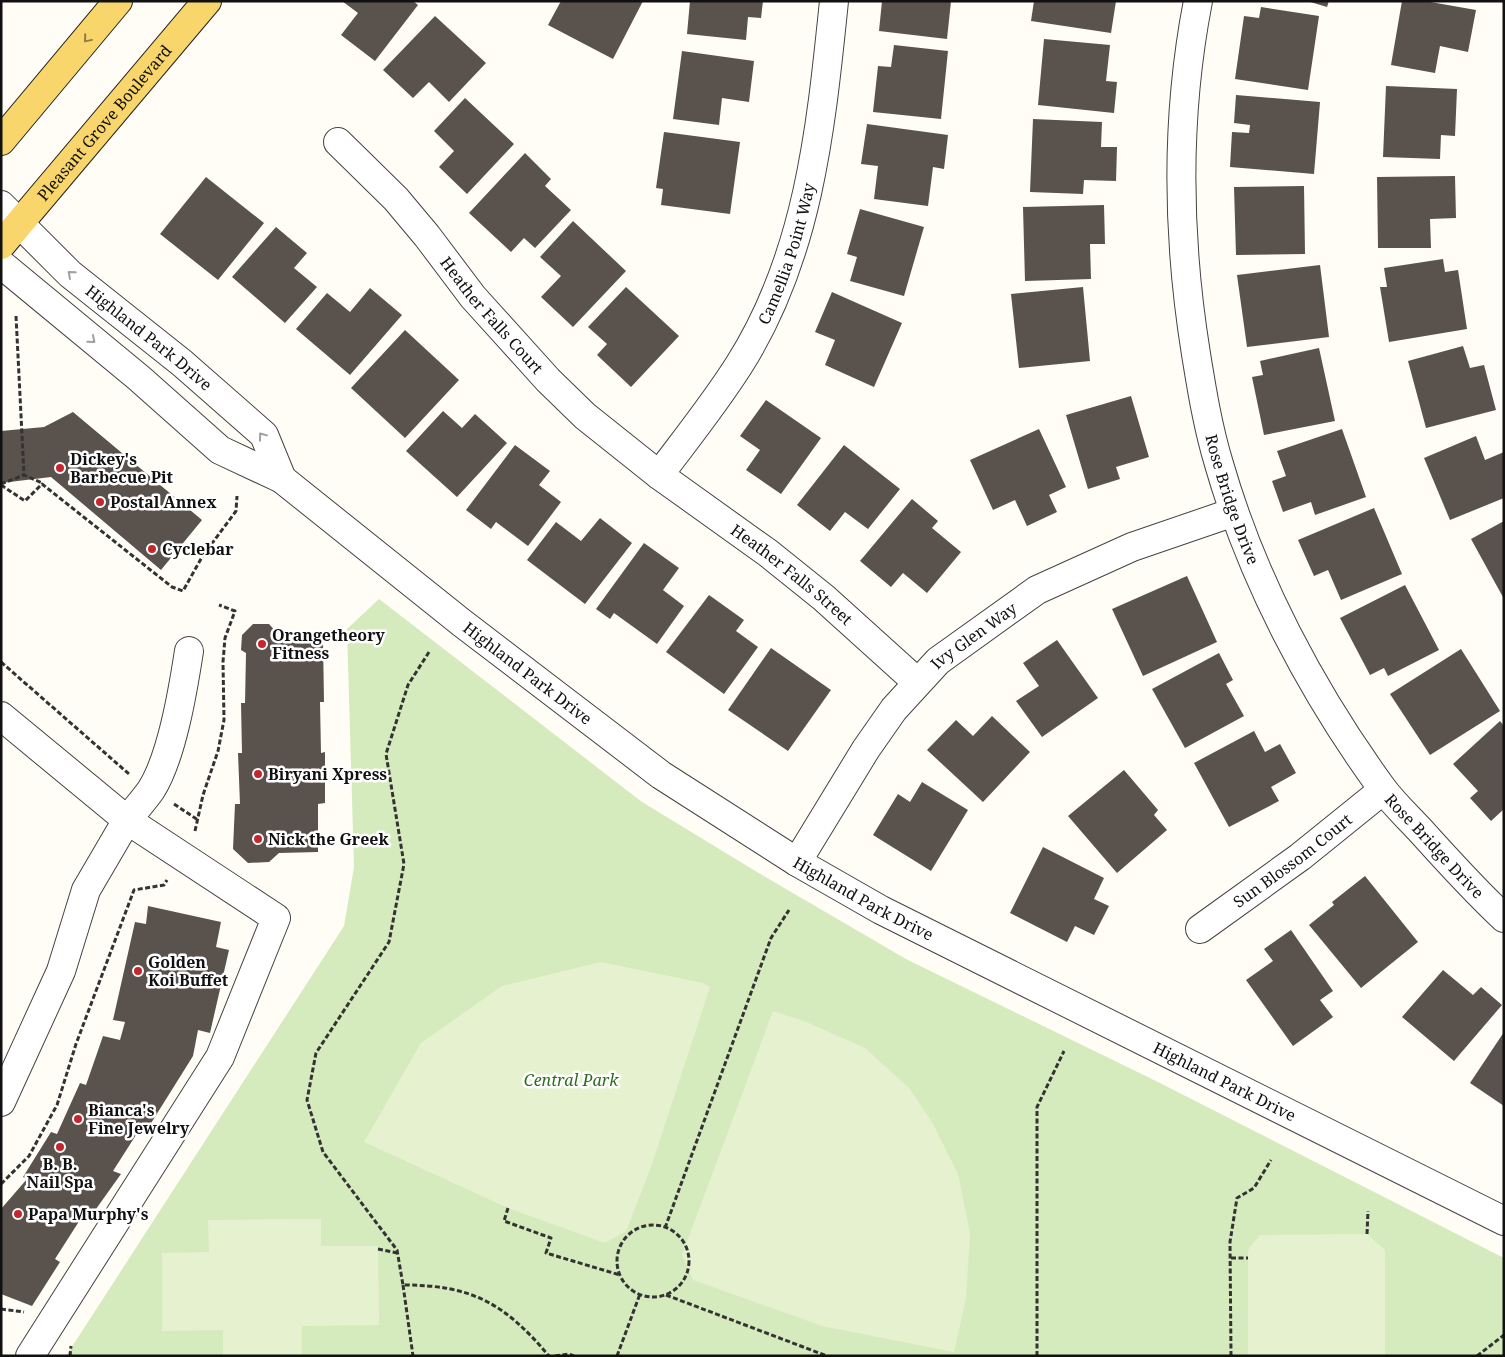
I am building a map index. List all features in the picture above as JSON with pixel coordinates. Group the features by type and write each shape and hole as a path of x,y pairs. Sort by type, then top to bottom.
{"main road":[{"path":"1,141 118,1"},
{"name":"Pleasant Grove Boulevard","path":"7,225 207,1"}],"street":[{"name":"Camellia Point Way","path":"659,475 739,364 763,321 792,254 812,174 821,117 834,1"},
{"name":"Rose Bridge Drive","path":"1198,1 1188,49 1181,114 1181,226 1186,282 1202,392 1218,462 1234,512 1268,595 1288,636 1313,681 1383,790 1504,918"},
{"name":"Heather Falls Court","path":"338,142 396,199 427,236 473,297 548,380 585,416 659,475"},
{"name":"Highland Park Drive","path":"7,225 182,363 264,435 282,479"},
{"name":"Highland Park Drive","path":"1,264 139,378 220,450 282,479 462,623 661,775 797,862 881,910 1504,1221"},
{"name":"Heather Falls Street","path":"659,475 768,553 824,598 917,682"},
{"name":"Ivy Glen Way","path":"797,862 866,749 917,682 965,640 1037,590 1132,547 1234,512"},
{"path":"1,1102 61,971 86,890 127,820 152,789 163,762 182,694 189,651"},
{"path":"1,716 127,820 276,918 220,1057 30,1356"},
{"name":"Sun Blossom Court","path":"1200,929 1300,857 1383,790"}],"path":[{"path":"16,316 24,475"},
{"path":"1,484 24,475 42,484 172,587 183,591 202,558 236,511 238,496"},
{"path":"1,484 25,500 42,484"},
{"path":"1,1184 29,1156 57,1105 76,1044 134,890 164,885 195,835 203,795 218,751 224,720 223,662 225,638 235,611 219,605"},
{"path":"413,1356 404,1285 397,1253 323,1152 307,1100 316,1053 390,942 404,864 386,754 408,685 429,652"},
{"path":"1,662 135,779"},
{"path":"169,801 198,820"},
{"path":"665,1228 771,938 789,910"},
{"path":"1038,1356 1036,1108 1064,1051"},
{"path":"1231,1356 1230,1242 1237,1198 1254,1188 1271,1160"},
{"path":"508,1208 504,1221 551,1238 546,1253 620,1275"},
{"path":"1368,1211 1368,1234"},
{"path":"648,1226 665,1228 678,1236 684,1244 689,1264 681,1284 666,1294 651,1297 640,1294 631,1290 620,1275 618,1254 622,1243 629,1235 648,1226"},
{"path":"378,1249 397,1253"},
{"path":"1231,1258 1248,1258"},
{"path":"404,1285 456,1290 488,1301 516,1320 549,1356"},
{"path":"617,1356 640,1294"},
{"path":"666,1294 827,1356"},
{"path":"1477,1356 1504,1335"},
{"path":"555,1356 574,1356"}],"green space":[{"name":"Central Park","path":"379,599 642,802 757,872 906,959 1158,1082 1504,1258 1504,1356 66,1356 344,926 354,867 347,629"},
{"path":"601,962 703,983 710,987 650,1170 626,1231 605,1243 508,1208 364,1142 421,1043 502,986"},
{"path":"773,1011 804,1021 865,1048 909,1088 932,1122 958,1174 970,1233 966,1298 954,1352 822,1326 693,1280 682,1255"},
{"path":"321,1219 321,1246 378,1246 379,1325 302,1326 302,1356 223,1356 223,1330 162,1331 162,1253 209,1252 208,1220"},
{"path":"1367,1234 1385,1250 1385,1356 1248,1356 1248,1250 1260,1235"}],"building":[{"path":"342,1 413,1 418,5 375,61 341,35 358,13"},
{"path":"561,1 643,1 613,59 548,25"},
{"path":"690,1 763,1 761,18 748,17 746,40 687,34"},
{"path":"882,1 951,1 947,39 879,31"},
{"path":"1034,1 1116,1 1111,33 1031,21"},
{"path":"1307,1 1329,1 1327,7"},
{"path":"1402,1 1425,1 1476,10 1468,52 1440,46 1435,73 1391,65"},
{"path":"1261,7 1319,16 1308,90 1235,79 1244,16 1259,18"},
{"path":"435,16 486,63 449,102 429,82 413,98 383,70"},
{"path":"1044,39 1110,45 1106,81 1117,82 1114,113 1038,105"},
{"path":"894,45 948,51 941,119 873,112 878,66 891,67"},
{"path":"682,51 754,61 749,102 722,98 719,125 673,119"},
{"path":"1386,86 1457,89 1455,136 1441,135 1440,159 1383,157"},
{"path":"1236,95 1320,102 1314,174 1230,167 1232,132 1249,133 1250,125 1234,123"},
{"path":"465,98 514,144 467,194 439,167 454,151 434,131"},
{"path":"1033,119 1102,122 1101,147 1117,147 1116,181 1084,180 1083,194 1030,192"},
{"path":"867,124 948,135 944,169 933,167 928,206 874,199 878,166 861,164"},
{"path":"664,132 740,142 730,214 661,205 663,189 656,188"},
{"path":"525,153 551,179 545,186 571,210 535,248 524,238 511,252 469,213"},
{"path":"1455,176 1456,218 1430,219 1431,248 1378,248 1377,177"},
{"path":"206,177 264,223 218,280 160,234"},
{"path":"1304,186 1305,254 1236,255 1234,187"},
{"path":"1104,205 1105,244 1090,244 1091,279 1025,281 1023,207"},
{"path":"860,209 924,227 904,296 850,281 857,257 847,254"},
{"path":"573,221 626,271 573,327 541,297 561,276 540,257"},
{"path":"276,227 307,253 294,268 317,287 285,323 232,277"},
{"path":"1443,259 1445,272 1458,270 1467,329 1389,342 1380,287 1387,287 1384,268"},
{"path":"1320,265 1329,337 1247,347 1237,275"},
{"path":"626,287 679,336 631,387 597,355 607,344 588,327"},
{"path":"1083,287 1090,361 1019,368 1011,294"},
{"path":"370,288 402,315 350,375 296,329 327,293 350,312"},
{"path":"832,292 902,323 874,387 825,365 835,340 815,332"},
{"path":"405,330 459,380 405,438 351,388"},
{"path":"1463,346 1470,368 1484,365 1496,410 1426,428 1408,361"},
{"path":"1319,348 1335,421 1264,435 1252,377 1263,375 1260,361"},
{"path":"1131,396 1149,457 1116,467 1120,479 1088,489 1066,415"},
{"path":"766,400 821,438 781,494 746,470 760,450 740,436"},
{"path":"443,411 462,428 475,414 507,443 457,497 406,451"},
{"path":"73,412 202,520 161,570 51,477 1,483 1,431 44,427"},
{"path":"1039,429 1066,487 1049,495 1057,512 1027,526 1015,500 993,510 970,460"},
{"path":"1342,429 1366,497 1315,515 1311,502 1283,512 1272,481 1286,476 1277,451"},
{"path":"1476,436 1485,460 1504,452 1504,498 1450,520 1424,458"},
{"path":"515,445 550,471 539,485 561,502 528,546 496,522 491,529 466,510"},
{"path":"844,445 900,489 868,529 845,512 830,531 797,505"},
{"path":"912,499 938,521 932,528 961,552 927,593 903,573 891,587 860,561"},
{"path":"1374,508 1402,574 1341,600 1328,570 1314,576 1298,540"},
{"path":"600,518 632,543 585,604 527,560 556,522 581,541"},
{"path":"1504,521 1504,599 1471,539"},
{"path":"644,543 679,568 663,590 684,606 657,644 614,613 610,619 596,609"},
{"path":"1187,576 1217,642 1143,676 1112,609"},
{"path":"1405,585 1439,650 1388,676 1384,668 1370,675 1340,618"},
{"path":"709,595 744,620 736,631 758,647 724,694 666,652"},
{"path":"253,624 269,624 278,634 279,642 323,641 324,702 320,702 321,753 325,752 325,803 318,804 318,852 279,853 269,862 248,863 233,849 235,804 240,804 238,753 242,753 241,703 245,703 246,653 241,650 242,635"},
{"path":"1057,640 1098,698 1042,737 1016,701 1039,686 1023,663"},
{"path":"771,648 831,690 788,751 728,710"},
{"path":"1461,649 1500,711 1430,755 1390,694"},
{"path":"1219,653 1233,680 1226,684 1244,716 1185,748 1152,689"},
{"path":"992,716 1030,752 983,802 927,750 956,720 973,736"},
{"path":"1500,721 1504,726 1504,809 1491,821 1470,798 1478,791 1453,764"},
{"path":"1254,731 1265,752 1280,744 1296,773 1271,787 1279,801 1229,827 1194,763"},
{"path":"1124,770 1158,810 1154,815 1167,830 1117,873 1068,816"},
{"path":"922,782 968,810 931,871 873,835 898,794 910,802"},
{"path":"1043,847 1104,878 1094,899 1109,906 1094,935 1075,926 1067,942 1010,913"},
{"path":"1365,876 1418,942 1361,988 1309,925 1334,905 1332,902"},
{"path":"148,906 221,922 216,947 229,950 210,1033 198,1030 193,1056 148,1128 143,1124 113,1171 121,1174 91,1216 85,1212 55,1259 60,1262 32,1306 1,1294 1,1209 27,1179 23,1177 51,1132 57,1134 80,1083 86,1085 103,1036 120,1040 125,1022 113,1020 135,922 146,924"},
{"path":"1291,930 1333,991 1320,1000 1333,1017 1293,1046 1246,980 1273,961 1264,949"},
{"path":"1443,970 1473,995 1481,987 1502,1005 1454,1061 1402,1017"},
{"path":"1504,1032 1504,1106 1470,1083"}],"place":[{"name":"Dickey's Barbecue Pit","path":"60,468"},
{"name":"Postal Annex","path":"100,502"},
{"name":"Cyclebar","path":"152,549"},
{"name":"Orangetheory Fitness","path":"262,644"},
{"name":"Biryani Xpress","path":"258,774"},
{"name":"Nick the Greek","path":"258,839"},
{"name":"Golden Koi Buffet","path":"138,971"},
{"name":"Bianca's Fine Jewelry","path":"78,1119"},
{"name":"B. B. Nail Spa","path":"60,1147"},
{"name":"Papa Murphy's","path":"18,1214"}]}
